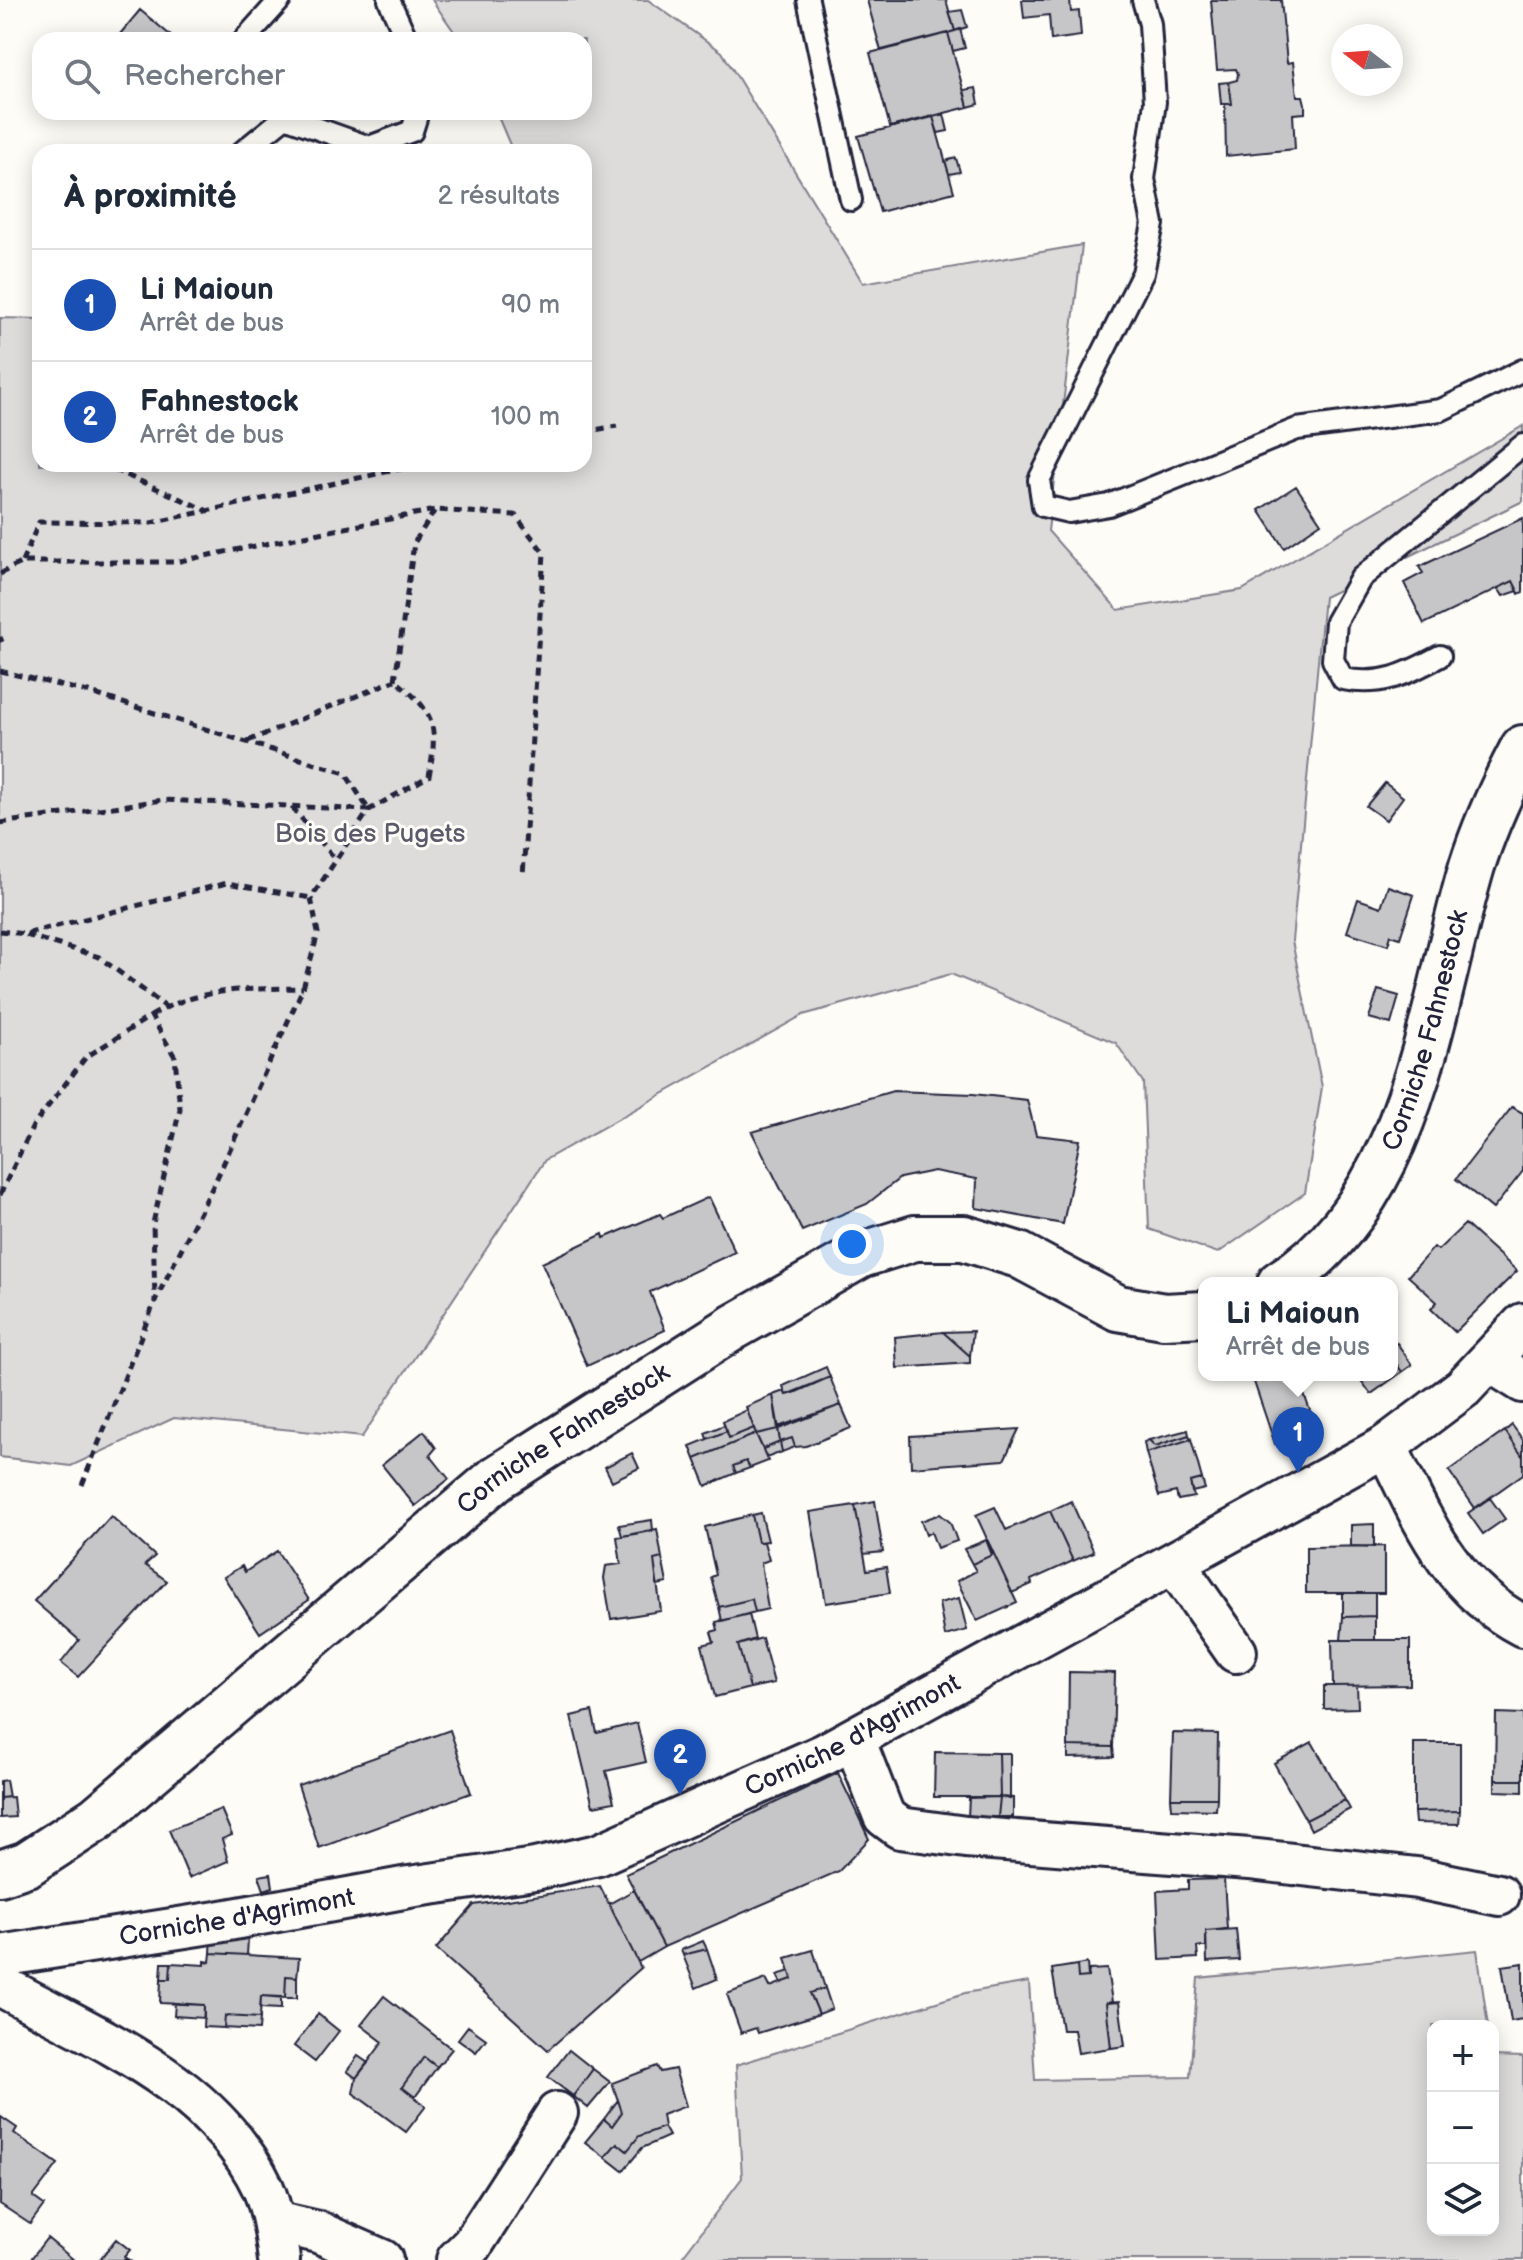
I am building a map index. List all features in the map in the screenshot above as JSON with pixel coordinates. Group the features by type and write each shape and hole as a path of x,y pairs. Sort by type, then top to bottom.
{"main road":[{"name":"Corniche Fahnestock","path":"1287,1277 1350,1220 1383,1165 1413,1083 1482,838 1523,748"},
{"name":"Corniche Fahnestock","path":"0,1873 27,1864 96,1819 497,1478 720,1335 861,1255 915,1238 973,1239 1019,1255 1118,1308 1164,1316 1198,1314"}],"street":[{"name":"Corniche d'Agrimont","path":"0,1956 409,1887 535,1869 598,1855 854,1739 1386,1446 1430,1415 1507,1372 1523,1324"},
{"path":"1386,1446 1441,1555 1492,1610 1523,1626"},
{"path":"1174,1563 1236,1652"},
{"path":"854,1739 884,1816 900,1828 966,1837 1249,1859 1417,1878 1499,1895"},
{"path":"0,1985 107,2040 185,2094 247,2160 264,2190 277,2241 318,2232 382,2260"},
{"path":"457,2260 472,2245 557,2113"}],"lane":[{"path":"251,32 280,0"},
{"path":"389,0 403,32"},
{"path":"808,0 851,200"},
{"path":"1143,0 1150,24 1155,102 1144,179 1153,224 1143,273 1039,480 1043,506 1069,512 1109,505 1297,429 1441,410 1523,370"},
{"path":"252,144 281,120"},
{"path":"293,120 361,144"},
{"path":"377,144 412,131 415,120"},
{"path":"1440,656 1402,677 1366,683 1343,679 1333,660 1336,622 1361,578 1523,445"}],"path":[{"path":"592,431 617,426"},
{"path":"119,472 207,511"},
{"path":"22,562 39,522 151,523 386,472"},
{"path":"395,680 414,543 435,510"},
{"path":"0,574 22,562 175,562 435,510 515,515 544,553 523,876"},
{"path":"0,671 88,692 345,773 369,810"},
{"path":"248,742 395,680"},
{"path":"82,1485 155,1301 216,1180 303,988 318,933 311,898 369,810 429,776 436,733 424,703 395,680"},
{"path":"0,823 163,800 369,810"},
{"path":"291,806 336,860"},
{"path":"25,934 227,883 311,898"},
{"path":"0,931 25,934 99,957 166,1007"},
{"path":"0,1195 33,1126 86,1057 166,1007 219,990 303,988"},
{"path":"151,1016 175,1057 180,1109 153,1223 155,1301"}],"green space":[{"name":"Bois des Pugets","path":"432,0 648,0 722,52 863,283 1082,245 1048,531 1118,610 1242,590 1523,426 1523,501 1324,597 1292,941 1322,1087 1305,1193 1218,1253 1149,1229 1143,1082 1116,1043 951,974 803,1015 545,1160 362,1437 174,1418 71,1466 0,1457 0,318 32,319 32,472 592,472 592,144 510,144 499,120 592,120 592,32 454,32"},
{"path":"1477,1950 1487,2020 1427,2020 1427,2236 1499,2236 1499,2056 1523,2057 1523,2260 680,2260 742,2178 736,2065 965,1993 1029,1982 1035,2080 1190,2077 1198,1978"}],"building":[{"path":"867,0 946,0 955,31 881,51"},
{"path":"1022,0 1070,0 1071,12 1079,11 1081,36 1051,40 1049,15 1024,18"},
{"path":"1211,0 1281,0 1287,63 1293,62 1297,96 1303,96 1305,104 1305,113 1293,114 1295,149 1226,156 1225,104 1232,104 1229,82 1237,80 1238,74 1236,69 1217,70"},
{"path":"140,10 166,32 122,32"},
{"path":"962,10 967,27 955,31 949,12"},
{"path":"960,29 965,48 953,51 948,33"},
{"path":"948,33 968,107 890,127 870,53"},
{"path":"1229,82 1232,104 1221,104 1219,83"},
{"path":"976,88 979,104 968,107 964,90"},
{"path":"944,114 948,131 938,133 933,117"},
{"path":"933,117 954,192 880,212 858,136"},
{"path":"956,158 960,172 949,174 945,161"},
{"path":"1296,486 1321,523 1284,548 1259,510"},
{"path":"1523,518 1523,592 1519,594 1513,581 1424,624 1404,583 1423,573 1419,567"},
{"path":"1513,581 1518,591 1503,596 1498,588"},
{"path":"1385,783 1403,797 1386,820 1366,806"},
{"path":"1388,886 1414,895 1400,938 1391,935 1388,945 1347,932 1358,899 1381,907"},
{"path":"1378,990 1399,996 1391,1024 1369,1018"},
{"path":"893,1091 1027,1100 1036,1135 1080,1140 1063,1224 976,1208 977,1179 934,1171 900,1178 867,1204 802,1231 752,1132"},
{"path":"1512,1107 1523,1113 1523,1171 1493,1209 1456,1179"},
{"path":"709,1197 735,1252 650,1292 665,1330 587,1366 542,1263 603,1234 604,1238 660,1214 663,1218"},
{"path":"1465,1224 1517,1271 1455,1332 1431,1309 1437,1302 1408,1276 1434,1247 1438,1250"},
{"path":"973,1331 970,1356 943,1332"},
{"path":"943,1332 970,1356 970,1363 897,1368 895,1337"},
{"path":"1398,1344 1412,1365 1402,1372 1398,1366"},
{"path":"826,1367 830,1377 786,1395 783,1386"},
{"path":"830,1377 841,1405 779,1429 773,1395 784,1391 786,1395 794,1393"},
{"path":"1254,1381 1299,1381 1316,1427 1275,1444"},
{"path":"1361,1381 1389,1381 1371,1394"},
{"path":"773,1395 778,1429 756,1434 746,1407"},
{"path":"841,1405 851,1428 806,1446 795,1447 792,1438 780,1442 778,1427"},
{"path":"747,1410 754,1428 729,1438 723,1421"},
{"path":"724,1425 727,1431 707,1439 705,1433"},
{"path":"1512,1425 1523,1440 1523,1457 1505,1431"},
{"path":"754,1428 756,1434 695,1459 690,1446 727,1431 729,1438"},
{"path":"778,1429 780,1442 763,1449 756,1434"},
{"path":"1019,1429 1004,1460 911,1467 910,1436"},
{"path":"1188,1430 1189,1435 1155,1446 1149,1440"},
{"path":"424,1431 436,1448 430,1455 449,1479 415,1506 382,1465"},
{"path":"1505,1431 1523,1457 1523,1474 1475,1508 1449,1471"},
{"path":"756,1434 768,1461 750,1468 746,1461 733,1466 736,1473 706,1486 695,1459"},
{"path":"1189,1435 1191,1439 1146,1453 1144,1442 1149,1440 1155,1446"},
{"path":"792,1438 795,1447 782,1452 780,1442"},
{"path":"1191,1439 1202,1479 1190,1482 1194,1497 1178,1500 1176,1492 1159,1496 1146,1453"},
{"path":"780,1442 782,1452 766,1458 763,1449"},
{"path":"632,1453 639,1468 612,1481 605,1467"},
{"path":"746,1461 750,1468 736,1473 733,1466"},
{"path":"1202,1479 1205,1489 1192,1492 1190,1482"},
{"path":"1490,1498 1505,1519 1483,1534 1468,1513"},
{"path":"875,1501 883,1552 864,1554 855,1505"},
{"path":"1071,1501 1094,1552 1073,1561 1050,1511"},
{"path":"855,1505 867,1570 886,1567 890,1593 826,1603 810,1512"},
{"path":"995,1507 1006,1530 1050,1511 1073,1561 1031,1580 1032,1584 1012,1593 976,1515"},
{"path":"761,1513 768,1541 758,1542 752,1515"},
{"path":"940,1514 950,1522 957,1541 937,1548 931,1532 926,1535 921,1521"},
{"path":"752,1515 758,1542 764,1542 769,1560 761,1563 768,1609 755,1612 752,1599 719,1607 711,1577 716,1575 705,1527"},
{"path":"111,1516 155,1556 145,1565 167,1581 78,1677 61,1663 79,1640 34,1601"},
{"path":"652,1520 653,1531 622,1536 619,1525"},
{"path":"1374,1524 1374,1547 1351,1546 1351,1525"},
{"path":"657,1529 662,1558 654,1560 661,1611 611,1619 604,1578 606,1566 621,1564 617,1537"},
{"path":"986,1537 1017,1603 977,1621 957,1581 976,1571 972,1564 992,1555"},
{"path":"986,1540 992,1555 972,1564 964,1549"},
{"path":"1384,1546 1384,1593 1306,1593 1306,1547"},
{"path":"277,1551 309,1600 260,1633 224,1577 242,1566 245,1572"},
{"path":"662,1558 667,1583 657,1585 654,1560"},
{"path":"1343,1593 1375,1593 1375,1616 1343,1617"},
{"path":"959,1598 967,1630 945,1636 939,1603"},
{"path":"752,1599 755,1612 722,1621 719,1607"},
{"path":"749,1614 755,1639 738,1645 750,1688 715,1697 702,1645 714,1642 711,1632 718,1630 716,1622"},
{"path":"1375,1616 1375,1640 1341,1640 1343,1617"},
{"path":"762,1638 774,1683 750,1688 738,1645"},
{"path":"1332,1640 1410,1640 1410,1685 1333,1686"},
{"path":"1069,1672 1115,1673 1113,1747 1068,1746"},
{"path":"1324,1686 1357,1686 1358,1708 1324,1709"},
{"path":"592,1711 597,1733 637,1723 646,1762 606,1771 614,1802 593,1806 571,1716"},
{"path":"1496,1713 1523,1714 1523,1780 1495,1780"},
{"path":"450,1730 471,1793 319,1848 298,1785"},
{"path":"1173,1733 1218,1734 1217,1798 1171,1798"},
{"path":"1312,1742 1345,1800 1306,1820 1274,1763"},
{"path":"1414,1743 1460,1743 1460,1811 1414,1812"},
{"path":"1068,1746 1113,1747 1114,1757 1068,1758"},
{"path":"935,1752 999,1753 1000,1797 934,1797"},
{"path":"999,1753 1010,1753 1010,1799 1000,1797"},
{"path":"838,1773 869,1839 839,1871 664,1947 626,1874"},
{"path":"6,1780 9,1797 0,1798 0,1781"},
{"path":"1495,1780 1523,1780 1523,1792 1495,1791"},
{"path":"13,1797 15,1817 0,1818 0,1798"},
{"path":"1000,1797 998,1817 968,1817 969,1798"},
{"path":"1000,1797 1013,1798 1013,1817 998,1817"},
{"path":"1171,1798 1217,1798 1216,1810 1172,1809"},
{"path":"1345,1800 1350,1809 1311,1830 1306,1820"},
{"path":"221,1809 232,1835 222,1839 228,1861 189,1878 169,1830"},
{"path":"1460,1811 1459,1824 1415,1823 1414,1812"},
{"path":"271,1874 273,1887 264,1890 259,1876"},
{"path":"1224,1879 1227,1929 1206,1931 1206,1947 1197,1947 1198,1958 1160,1960 1157,1891 1188,1889 1188,1880"},
{"path":"600,1886 641,1968 548,2050 436,1949 474,1905"},
{"path":"634,1890 664,1947 638,1962 609,1904"},
{"path":"1236,1929 1239,1960 1207,1962 1206,1931"},
{"path":"212,1936 248,1939 247,1955 211,1953"},
{"path":"703,1941 707,1949 683,1955 681,1950"},
{"path":"707,1949 717,1979 696,1988 683,1955"},
{"path":"813,1950 825,1988 810,1993 819,2014 758,2033 756,2028 741,2033 727,1994 766,1979 770,1987 792,1979 786,1958"},
{"path":"211,1953 299,1958 297,1977 286,1976 285,1998 261,1996 260,2018 225,2016 224,2028 203,2027 204,2005 160,2003 161,1979 170,1979 171,1963 205,1965 205,1961 210,1962"},
{"path":"162,1963 171,1963 170,1979 161,1979"},
{"path":"1087,1963 1088,1977 1078,1978 1077,1965"},
{"path":"1523,1963 1523,2019 1511,2021 1502,1966"},
{"path":"1077,1965 1078,1978 1088,1977 1089,1970 1107,1969 1112,2002 1106,2003 1111,2048 1078,2053 1074,2030 1062,2030 1052,1969"},
{"path":"790,1971 792,1979 781,1983 777,1975"},
{"path":"286,1976 297,1977 297,1998 285,1998"},
{"path":"825,1988 832,2009 819,2014 810,1993"},
{"path":"261,1996 281,1997 281,2009 260,2008"},
{"path":"384,1996 452,2049 437,2067 424,2057 402,2087 426,2106 406,2132 353,2093 356,2078 383,2042 361,2025"},
{"path":"1119,2002 1125,2046 1111,2048 1106,2003"},
{"path":"175,2003 204,2005 204,2018 174,2016"},
{"path":"318,2014 339,2031 315,2062 294,2046"},
{"path":"225,2016 260,2018 259,2030 224,2028"},
{"path":"468,2026 486,2039 476,2052 458,2039"},
{"path":"569,2050 593,2069 573,2096 548,2077"},
{"path":"358,2056 368,2063 356,2078 347,2071"},
{"path":"424,2057 437,2067 415,2097 402,2087"},
{"path":"657,2066 660,2072 675,2069 686,2106 662,2115 664,2127 639,2136 627,2151 617,2143 605,2157 585,2142 604,2119 612,2126 622,2112 612,2083"},
{"path":"593,2069 610,2082 588,2108 573,2096"},
{"path":"618,2100 622,2112 612,2126 604,2119"},
{"path":"1,2117 17,2128 14,2133 58,2164 33,2197 44,2205 30,2224 0,2204"},
{"path":"664,2127 669,2136 642,2148 623,2171 605,2157 617,2143 627,2151 639,2136"},
{"path":"47,2238 74,2260 30,2260"},
{"path":"116,2239 130,2250 124,2257 129,2260 99,2260"}],"place":[{"name":"Li Maioun","path":"1298,1473"},
{"name":"Fahnestock","path":"680,1795"}]}
